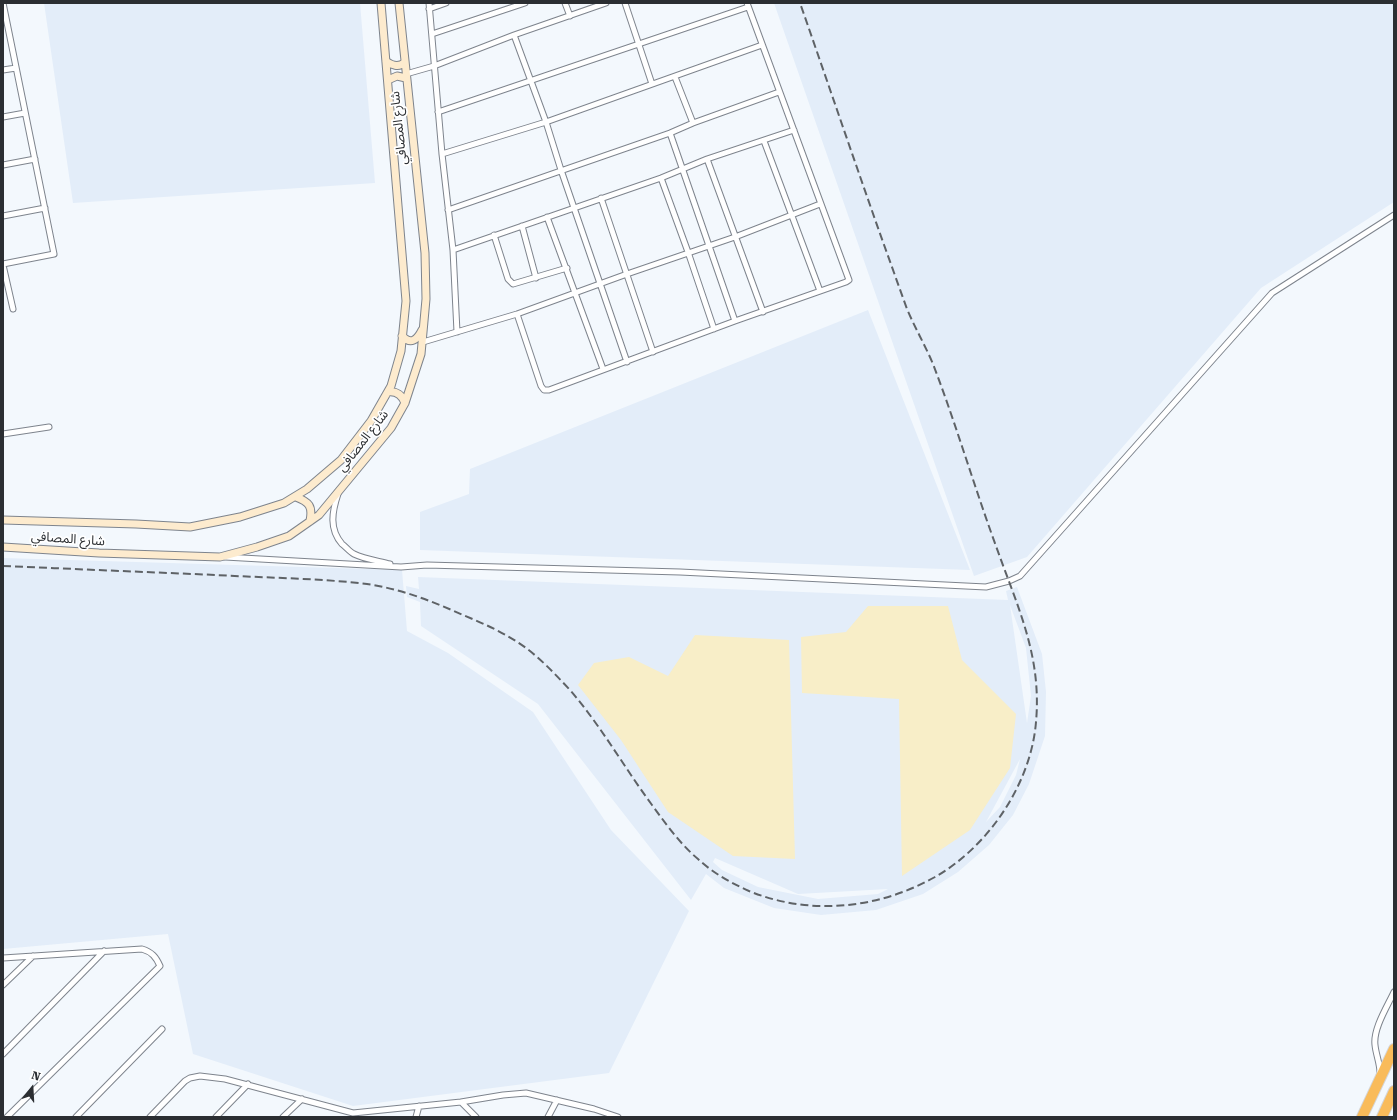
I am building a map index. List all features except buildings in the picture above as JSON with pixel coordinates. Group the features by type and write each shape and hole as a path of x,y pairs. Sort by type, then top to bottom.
{"highway":[{"path":"1362,1117 1394,1049"},
{"path":"1382,1117 1394,1091"}],"main road":[{"name":"شارع المصافي","path":"3,520 190,527 240,517 284,503 296,497 342,460 371,422 391,386 401,345 406,301 381,3"},
{"name":"شارع المصافي","path":"3,547 99,554 220,557 257,547 289,536 319,515 391,428 405,403 421,354 426,299 425,253 399,3"},
{"path":"386,61 396,66 405,62"},
{"path":"388,80 397,76 406,76"},
{"path":"402,336 409,341 413,341 419,337 424,327"},
{"path":"401,345 423,342"},
{"path":"388,392 398,394 405,403"},
{"path":"296,497 304,500 310,506 310,521"}],"street":[{"path":"3,3 54,254 3,265 13,309"},
{"path":"446,3 429,6 442,154 453,250 457,332"},
{"path":"432,34 525,3"},
{"path":"565,3 570,16"},
{"path":"406,76 514,35 606,3"},
{"path":"625,3 640,44 652,84"},
{"path":"438,112 640,44 748,5 848,280 549,390 544,390 541,386 517,314"},
{"path":"514,35 546,122 627,362"},
{"path":"442,154 546,122 762,45"},
{"path":"3,70 16,68"},
{"path":"675,76 692,123"},
{"path":"448,210 670,133 692,123 779,92"},
{"path":"3,117 25,113"},
{"path":"453,250 794,130"},
{"path":"670,133 735,321"},
{"path":"764,141 820,291"},
{"path":"3,165 35,159"},
{"path":"707,160 763,312"},
{"path":"661,178 714,330"},
{"path":"601,198 653,352"},
{"path":"423,342 517,314 688,252 735,237 820,204"},
{"path":"3,216 45,208"},
{"path":"220,557 401,567 427,565 680,572 986,587 1009,581 1020,576 1272,293 1394,215"},
{"path":"547,217 604,369"},
{"path":"522,226 536,278"},
{"path":"494,235 508,279 513,284 567,268"},
{"path":"3,434 49,427"},
{"path":"339,490 334,504 332,525 339,540 354,554 401,567"},
{"path":"3,958 142,949 155,956 160,966 7,1117"},
{"path":"3,1054 104,951"},
{"path":"3,984 33,956"},
{"path":"1379,1080 1380,1068 1375,1038 1378,1027 1394,992"},
{"path":"76,1117 162,1029"},
{"path":"150,1117 185,1081 190,1078 200,1076 248,1084 351,1115 526,1093 594,1109 618,1117"},
{"path":"216,1117 248,1084"},
{"path":"284,1117 302,1099"},
{"path":"548,1117 557,1100"},
{"path":"461,1102 476,1117"},
{"path":"416,1117 419,1106"}],"shaded area":[{"path":"44,3 360,3 375,183 73,203"},
{"path":"774,3 1394,3 1394,202 1261,288 1027,557 974,576"},
{"path":"868,310 970,570 420,550 420,512 469,494 470,469"},
{"path":"3,558 402,570 407,631 448,653 533,712 611,830 689,911 609,1073 353,1106 193,1054 168,934 3,949"},
{"path":"418,577 1008,600 1006,591 1017,587 1042,654 1046,692 1045,736 1029,784 1013,815 989,845 958,872 923,894 876,910 821,915 774,908 724,888 706,874 691,900 538,704 421,626 420,602 407,597 406,586 419,589","holes":["1010,605 1026,648 1031,696 1027,723","1020,759 1016,775 1000,807 986,822","715,858 798,894 888,889 878,894 818,899 758,887 722,870 713,862"]}],"sand":[{"path":"868,606 948,606 962,660 1016,714 1010,768 970,830 902,876 899,699 802,693 801,637 846,632"},
{"path":"695,635 789,640 795,859 733,856 668,812 621,740 578,685 594,663 629,657 668,676"}],"railway":[{"path":"3,566 329,580 380,586 404,592 440,605 496,630 519,643 538,658 565,684 581,704 652,805 679,840 704,864 736,885 772,899 796,904 820,906 844,905 867,902 913,888 935,877 954,864 972,849 1004,812 1026,768 1036,722 1037,698 1032,653 1019,610 933,364 907,309 800,3"}]}
